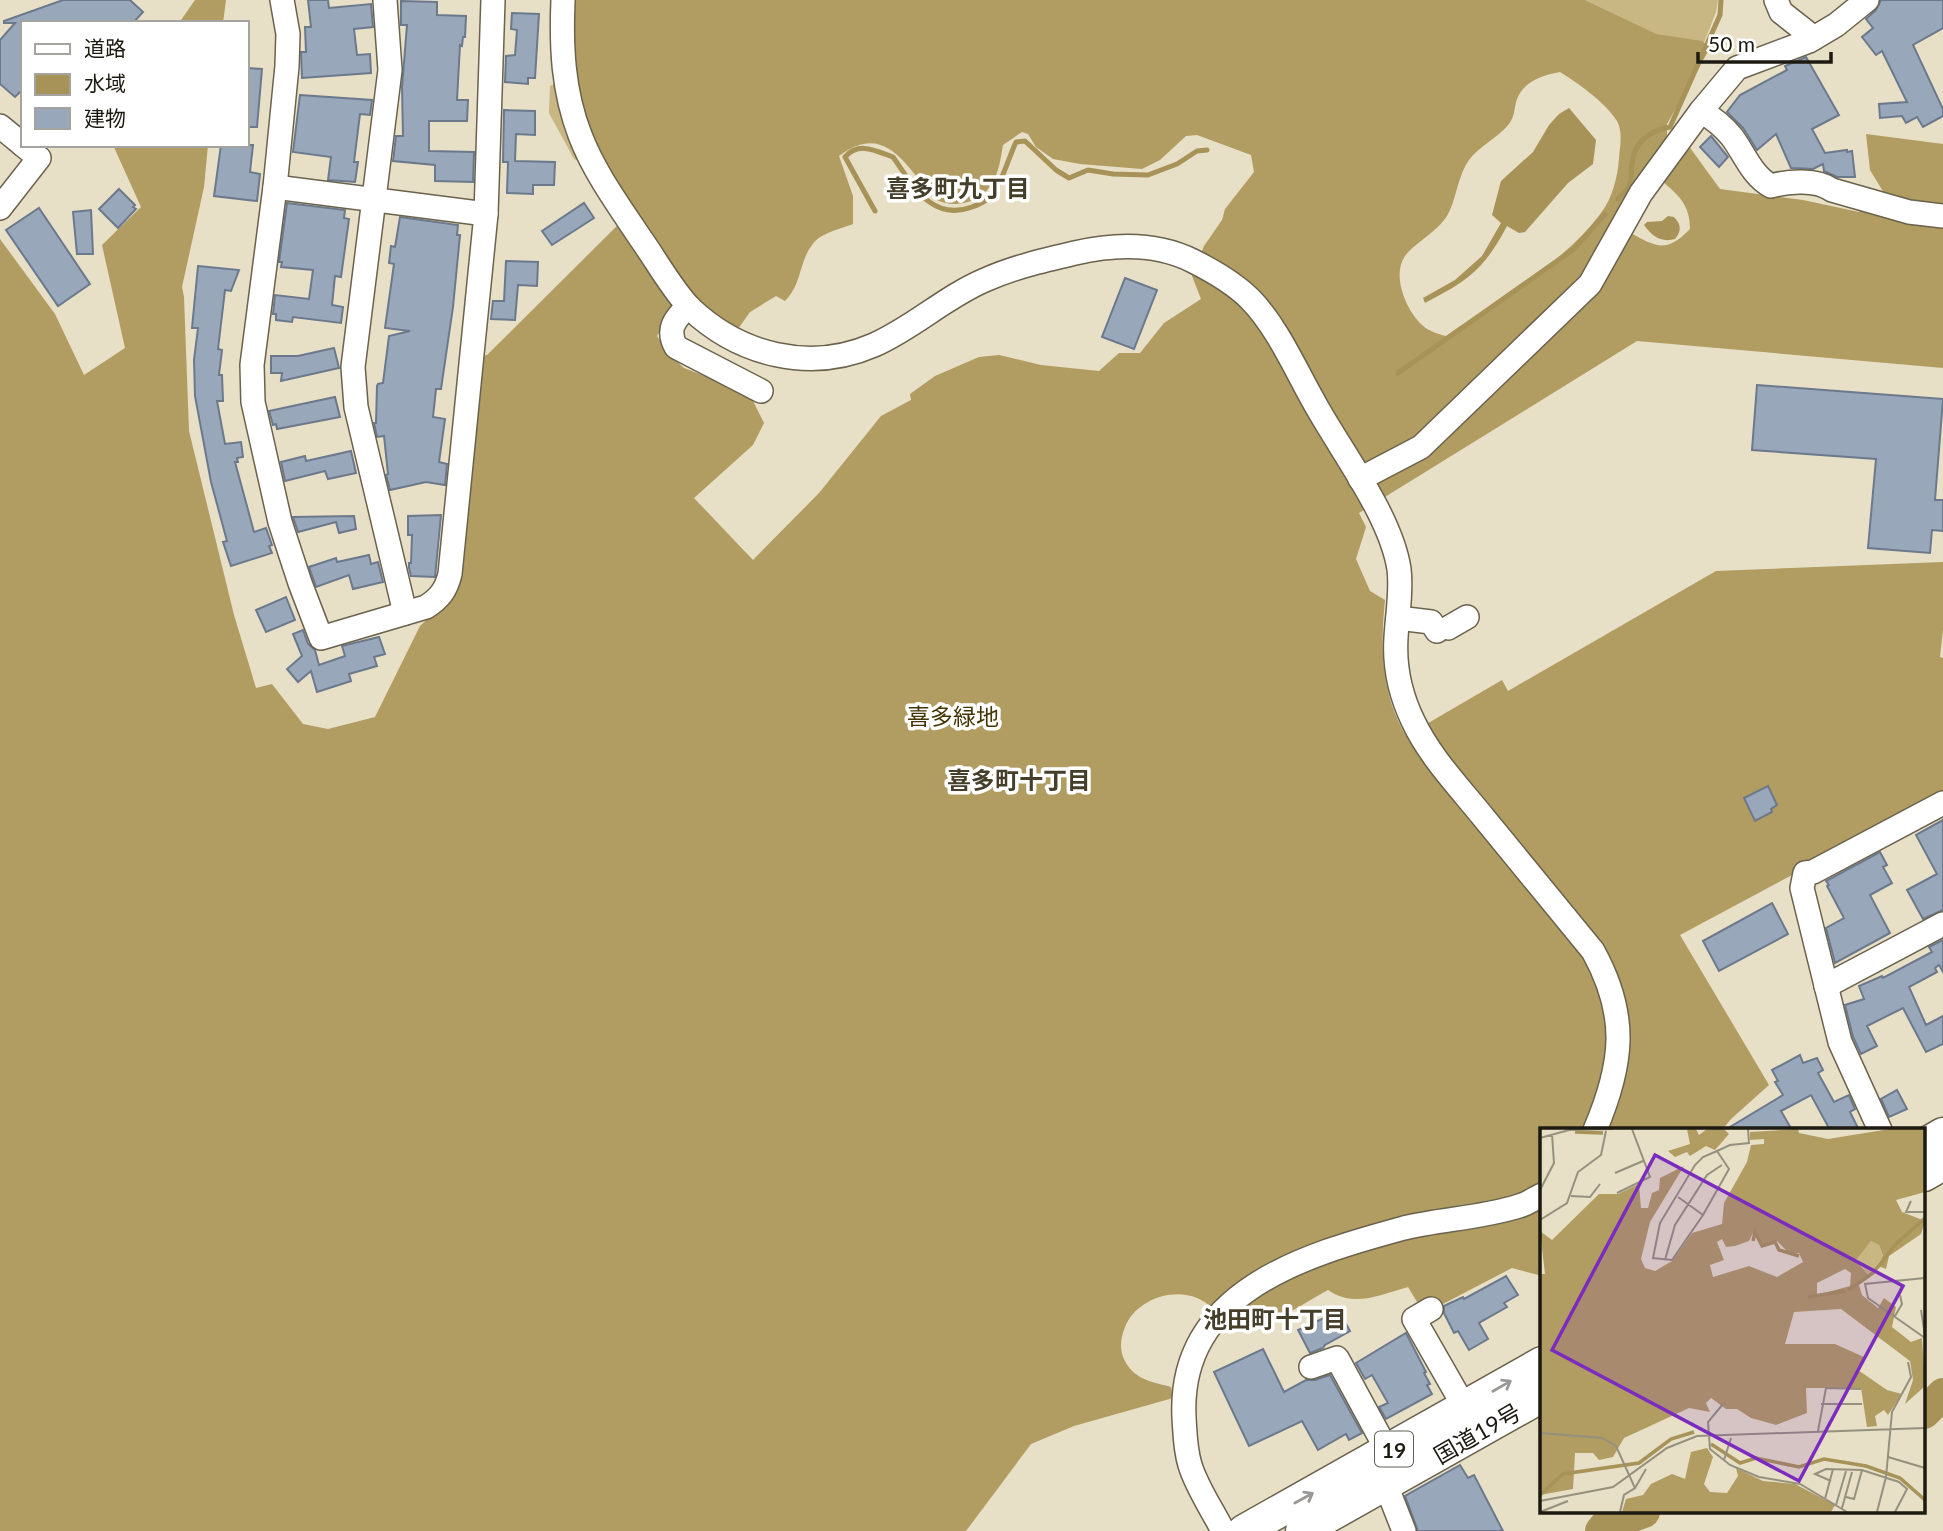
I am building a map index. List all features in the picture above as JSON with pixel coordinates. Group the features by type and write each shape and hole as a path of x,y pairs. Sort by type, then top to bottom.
{"highway":[{"path":"1926,1144 1943,1134"},
{"path":"1926,1174 1943,1164"},
{"name":"国道19号","path":"1244,1531 1540,1364"},
{"name":"国道19号","path":"1303,1531 1540,1396"}],"street":[{"path":"282,0 288,34 287,66 275,187 252,365 253,401 280,522 321,638 426,607 438,600 447,588 486,214 493,0"},
{"path":"385,0 390,70 353,367 354,389 405,613"},
{"path":"563,0 562,55 566,88 580,138 597,171 688,306 719,332 767,354 798,359 843,356 874,345 947,299 984,280 1028,264 1087,250 1137,246 1164,250 1208,269 1252,301 1278,339 1389,533 1399,570 1395,643 1398,685 1425,745 1593,951 1604,971 1618,1023 1617,1069 1596,1128"},
{"path":"1776,0 1781,12 1814,38"},
{"path":"1360,479 1421,447 1590,284 1640,193 1737,68 1814,38 1836,25 1867,0"},
{"path":"1701,111 1717,120 1762,181 1771,186 1785,181 1824,184 1832,190 1909,212 1943,216"},
{"path":"0,127 21,143"},
{"path":"0,208 39,158 25,147"},
{"path":"275,187 486,214"},
{"path":"688,306 674,321 671,330 676,347 761,391"},
{"path":"1398,618 1451,625"},
{"path":"1879,1128 1840,1042 1802,888 1805,873 1813,872 1943,803"},
{"path":"1826,986 1943,924"},
{"path":"1223,1531 1190,1464 1185,1443 1183,1399 1189,1367 1204,1336 1228,1304 1254,1284 1291,1265 1325,1252 1406,1228 1520,1206 1540,1196"},
{"path":"1431,1309 1414,1319 1465,1408"},
{"path":"1311,1367 1337,1358 1388,1452"},
{"path":"1386,1485 1404,1531"}],"shaded area":[{"path":"1585,0 1718,0 1704,43 1657,34"},
{"path":"557,83 578,161 574,159 549,113 550,86"}],"green space":[{"path":"195,0 226,0 223,21 180,21"},
{"name":"喜多緑地","path":"574,0 1585,0 1657,34 1702,41 1710,48 1667,124 1667,135 1688,145 1720,189 1803,200 1859,212 1884,193 1870,170 1866,134 1943,144 1943,368 1637,341 1359,513 1366,527 1356,559 1370,591 1385,600 1384,670 1391,703 1406,736 1502,680 1508,691 1716,571 1943,562 1943,630 1940,657 1943,658 1943,794 1680,935 1769,1085 1724,1128 1540,1128 1540,1275 1512,1268 1441,1305 1433,1296 1419,1305 1408,1287 1357,1299 1328,1290 1257,1328 1232,1323 1205,1302 1187,1295 1165,1295 1145,1303 1125,1327 1121,1350 1130,1369 1146,1380 1171,1387 1173,1398 1074,1426 1031,1444 966,1531 0,1531 0,239 55,314 84,375 125,348 102,245 141,207 114,147 208,147 204,187 182,287 189,431 234,615 256,688 272,684 303,724 328,729 375,717 420,626 434,613 480,356 487,355 634,209 610,173 590,134 581,103 574,51","holes":["1560,72 1612,114 1620,130 1614,187 1601,213 1568,249 1529,280 1446,336 1430,331 1416,319 1406,302 1400,283 1401,264 1405,256 1446,217 1465,166 1473,155 1509,124 1517,99 1529,83","1022,132 1028,134 1036,147 1053,159 1080,164 1142,169 1160,160 1186,136 1197,135 1251,155 1254,172 1225,209 1222,220 1204,246 1192,276 1201,299 1164,323 1140,353 1119,353 1099,371 1041,365 999,355 979,357 935,376 910,394 911,400 881,416 819,493 753,560 694,498 753,445 764,423 753,401 742,390 684,368 669,354 657,336 668,315 735,333 750,312 776,296 785,301 795,287 808,252 816,241 853,224 853,196 839,156 855,146 870,143 894,152 935,199 959,204 975,199 988,189 997,173 1003,145","1661,180 1685,206 1690,229 1667,245 1653,244 1627,231"]}],"water":[{"path":"1569,108 1596,140 1593,164 1568,183 1525,232 1519,233 1507,226 1499,241 1473,273 1425,303 1423,298 1455,280 1482,256 1501,223 1492,215 1501,181 1533,152 1549,125"},
{"path":"1668,216 1674,217 1679,225 1680,230 1675,239 1657,238 1644,225 1647,222 1662,221"}],"building":[{"path":"63,0 130,0 143,12 135,21 21,21 21,91 15,97 0,84 0,40 15,23 4,21"},
{"path":"308,0 328,0 329,8 371,4 373,27 354,29 357,55 370,54 371,73 302,78 301,52 306,52 305,27 311,27"},
{"path":"1881,0 1943,0 1943,28 1913,45 1943,109 1943,116 1923,127 1917,117 1906,123 1902,116 1880,118 1879,104 1907,102 1882,51 1876,55 1862,37 1873,28 1866,19 1876,10"},
{"path":"401,1 437,2 437,15 466,16 465,37 462,46 460,45 457,100 468,100 467,121 429,121 429,151 474,152 473,182 435,181 435,165 393,161 396,136 403,136 402,87 407,25 401,25"},
{"path":"512,13 539,14 535,78 528,78 528,84 505,82 506,56 515,55 517,30 511,29"},
{"path":"1806,57 1839,115 1812,129 1825,153 1852,151 1855,177 1837,177 1824,171 1823,164 1813,169 1791,168 1776,134 1757,150 1743,128 1727,112 1740,95 1787,70 1785,66"},
{"path":"248,68 262,69 257,127 248,127"},
{"path":"300,95 372,100 370,115 360,114 354,162 358,162 355,182 328,180 331,157 293,152"},
{"path":"504,110 535,111 535,135 516,134 515,161 555,162 554,185 533,185 533,194 507,193 508,162 503,162"},
{"path":"1711,136 1728,157 1719,167 1700,147"},
{"path":"253,145 250,172 260,174 257,201 214,196 221,147"},
{"path":"119,189 136,209 118,228 99,209"},
{"path":"287,203 345,210 344,218 349,219 341,277 335,276 332,305 343,307 341,323 293,317 292,322 276,320 276,314 273,314 275,295 309,299 313,270 281,267 282,262 279,262"},
{"path":"584,203 594,218 552,245 542,231"},
{"path":"39,208 90,284 58,306 6,230"},
{"path":"91,210 93,254 77,254 73,212"},
{"path":"400,217 458,225 457,235 460,235 441,389 436,389 433,417 445,419 439,462 447,464 445,485 426,482 390,490 386,475 384,436 377,437 374,423 377,386 383,383 389,336 410,331 385,328 394,264 389,263 391,246 395,247"},
{"path":"506,261 538,262 537,286 518,285 515,320 491,319 493,301 504,301"},
{"path":"198,266 239,270 231,291 225,290 218,349 222,350 219,375 222,375 223,401 217,401 225,444 241,442 243,457 237,458 238,462 235,462 254,532 266,528 272,545 269,546 272,553 231,566 223,542 227,541 211,482 195,396 194,360 198,328 192,328"},
{"path":"1125,278 1157,290 1134,349 1102,337"},
{"path":"334,348 339,368 281,381 282,373 271,373 271,356 298,356"},
{"path":"1757,385 1943,399 1935,500 1943,500 1943,531 1932,530 1930,553 1868,548 1876,459 1752,450"},
{"path":"335,397 340,417 277,429 276,424 273,425 269,411"},
{"path":"351,451 356,473 328,479 325,471 285,481 281,462 305,456 306,461"},
{"path":"441,515 435,577 411,576 409,563 412,535 408,535 408,516"},
{"path":"354,516 356,529 339,533 336,522 298,532 293,517"},
{"path":"369,555 371,564 378,562 383,582 353,589 349,575 316,587 309,567 336,558 337,562"},
{"path":"286,597 295,620 266,632 256,610"},
{"path":"303,630 308,644 315,650 319,665 345,656 342,646 379,637 385,654 374,657 377,666 349,674 351,681 317,692 311,671 298,682 287,669 302,656 293,634"},
{"path":"1768,786 1777,805 1771,809 1772,812 1755,821 1744,798"},
{"path":"1943,820 1943,910 1923,919 1907,890 1937,874 1916,835"},
{"path":"1880,852 1887,865 1883,867 1892,883 1870,895 1890,933 1835,963 1826,928 1844,918 1826,881"},
{"path":"1772,903 1788,934 1719,971 1703,941"},
{"path":"1943,940 1943,972 1939,965 1935,968 1937,972 1909,987 1926,1025 1943,1016 1943,1044 1926,1052 1903,1008 1867,1026 1877,1046 1861,1054 1853,1037 1845,1005 1864,999 1859,986 1882,976 1883,978 1932,952 1929,947"},
{"path":"1800,1055 1803,1063 1817,1058 1823,1070 1818,1073 1834,1102 1849,1095 1855,1109 1850,1112 1858,1128 1829,1128 1811,1095 1781,1111 1791,1128 1728,1128 1783,1095 1772,1070"},
{"path":"1897,1090 1907,1109 1889,1117 1881,1099"},
{"path":"1506,1276 1518,1295 1504,1303 1507,1307 1479,1323 1488,1339 1469,1350 1458,1331 1454,1333 1444,1313 1444,1306 1463,1297 1464,1299"},
{"path":"1339,1311 1350,1331 1310,1353 1298,1330"},
{"path":"1406,1333 1426,1372 1424,1373 1430,1384 1427,1385 1432,1394 1386,1419 1379,1407 1388,1403 1372,1375 1365,1379 1356,1363"},
{"path":"1263,1349 1284,1392 1306,1380 1330,1375 1362,1433 1349,1440 1346,1434 1318,1450 1302,1421 1249,1446 1214,1372"},
{"path":"1460,1465 1468,1478 1474,1475 1503,1531 1418,1531 1405,1496"}],"waterway":[{"path":"1618,199 1630,184 1633,156 1639,144 1655,131 1670,127 1720,15 1721,0"},
{"path":"875,211 845,157 856,149 874,150 893,157 925,198 934,205 958,210 980,204 993,194 1016,142 1025,141 1056,170 1069,178 1088,170 1148,175 1177,164 1197,151 1207,150"},
{"path":"1398,373 1574,249 1605,214"},
{"path":"1926,1411 1943,1394"},
{"path":"1601,1531 1605,1526 1638,1514"}],"district":[{"name":"喜多町九丁目","path":"958,187"},
{"name":"喜多町十丁目","path":"1019,779"},
{"name":"池田町十丁目","path":"1275,1318"}]}
